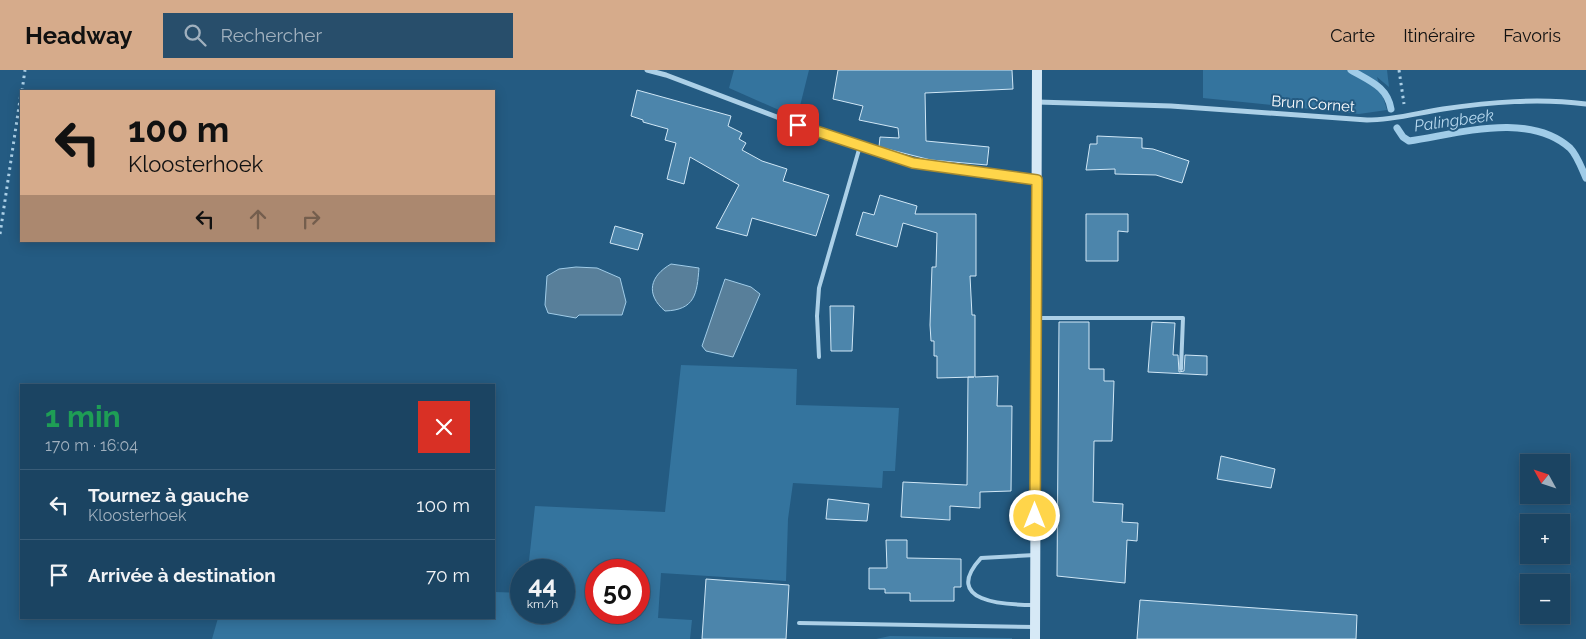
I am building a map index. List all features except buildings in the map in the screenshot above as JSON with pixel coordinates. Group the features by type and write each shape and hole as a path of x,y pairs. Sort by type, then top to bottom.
{"main road":[{"path":"1034,639 1037,70"}],"street":[{"path":"647,70 666,75 746,107 913,163 1037,180"},
{"name":"Brun Cornet","path":"1037,102 1171,106 1367,120 1406,117 1442,109 1509,101 1537,100 1586,104"}],"lane":[{"path":"819,356 817,316 819,288 860,146"},
{"path":"1036,318 1183,318 1180,369"},
{"path":"1035,555 982,558 971,569 969,583 974,594 983,600 1003,605 1035,605"},
{"path":"799,623 1035,627"}],"path":[{"path":"21,90 25,70"},
{"path":"1399,70 1406,117"},
{"path":"0,234 20,99"}],"shaded area":[{"path":"734,70 809,70 797,118 729,88"},
{"path":"1203,70 1387,70 1389,87 1377,77 1387,110 1359,114 1203,98"},
{"path":"671,264 699,268 697,286 692,299 683,308 665,311 655,298 653,286 658,274"},
{"path":"576,267 597,268 620,278 626,302 622,315 579,315 576,318 548,313 545,305 547,276 559,269"},
{"path":"725,279 751,287 760,294 733,357 706,351 702,346"},
{"path":"681,365 797,369 796,405 899,408 895,471 883,471 882,488 793,483 788,519 786,581 661,573 658,618 692,620 690,639 212,639 218,619 495,619 495,592 510,593 510,624 575,624 575,559 529,559 535,506 665,512"},
{"path":"890,636 1012,638 1012,639 876,639"}],"waterway":[{"name":"Palingbeek","path":"1351,70 1381,89 1386,95 1391,109"},
{"name":"Palingbeek","path":"1397,128 1403,137 1409,141 1492,128 1534,130 1553,137 1570,148 1586,178"}],"route":[{"path":"798,125 832,138 913,163 1037,180 1035,516"}]}
